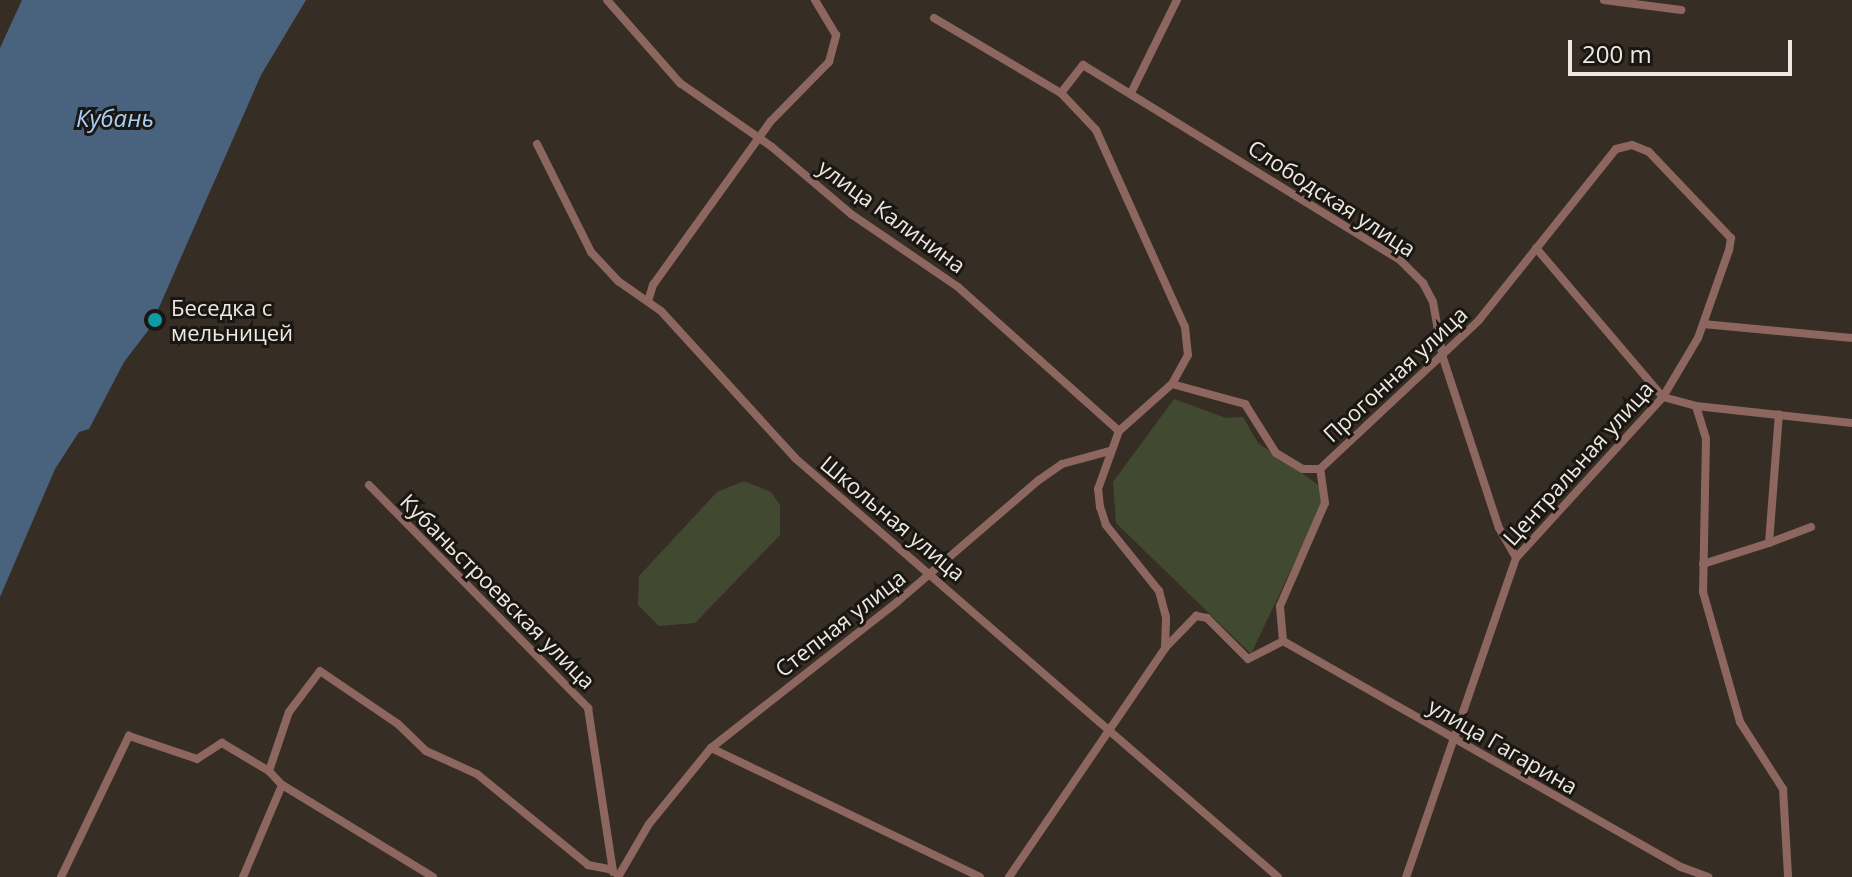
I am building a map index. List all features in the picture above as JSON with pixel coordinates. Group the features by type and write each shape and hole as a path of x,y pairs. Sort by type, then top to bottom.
{"street":[{"name":"улица Калинина","path":"607,0 680,83 760,139 851,214 958,287 1119,431"},
{"path":"649,298 653,285 760,139 836,48 836,35 815,0"},
{"path":"1132,91 1177,0"},
{"path":"1604,0 1681,10"},
{"path":"934,18 1061,93 1096,130 1185,327 1188,355 1172,384 1119,431 1098,489 1106,525 1159,591 1166,617 1165,648"},
{"name":"Слободская улица","path":"1061,93 1083,65 1132,91 1400,260 1433,302 1443,358 1499,528 1516,558"},
{"name":"Школьная улица","path":"537,144 591,252 618,281 649,298 795,458 1278,877"},
{"name":"Прогонная улица","path":"1283,641 1280,606 1326,497 1320,469 1443,358 1616,149 1640,147 1681,184"},
{"name":"Центральная улица","path":"1406,877 1516,558 1663,397 1703,324 1731,238 1681,184"},
{"path":"1536,248 1663,397 1696,406 1852,423"},
{"path":"1703,324 1852,338"},
{"path":"1172,384 1245,404 1276,453 1303,469 1320,469"},
{"path":"1696,406 1706,439 1703,564 1713,635 1740,722 1783,789 1788,877"},
{"path":"1769,543 1779,414"},
{"name":"Степная улица","path":"615,875 649,824 711,748 932,574 1062,464 1110,451"},
{"name":"Кубаньстроевская улица","path":"369,485 588,708 615,875"},
{"path":"1703,564 1811,527"},
{"path":"1009,877 1165,648 1201,615 1248,659 1283,641"},
{"name":"улица Гагарина","path":"1283,641 1369,686 1454,740 1681,867 1708,877"},
{"path":"269,771 289,712 320,671 398,724 426,751 477,774 588,865 615,875"},
{"path":"61,877 129,736 197,759 222,743 269,771 282,785 433,877"},
{"path":"711,748 980,877"},
{"path":"243,877 282,785"}],"green space":[{"path":"1174,399 1226,418 1243,417 1258,443 1320,486 1326,496 1251,654 1116,523 1113,482"},
{"path":"744,481 771,492 780,505 780,535 695,623 659,626 638,605 639,576 717,492"}],"water":[{"name":"Кубань","path":"22,0 306,0 261,75 150,328 124,362 89,429 79,432 55,469 0,597 0,48"}],"place":[{"name":"Беседка с мельницей","path":"155,320"}]}
